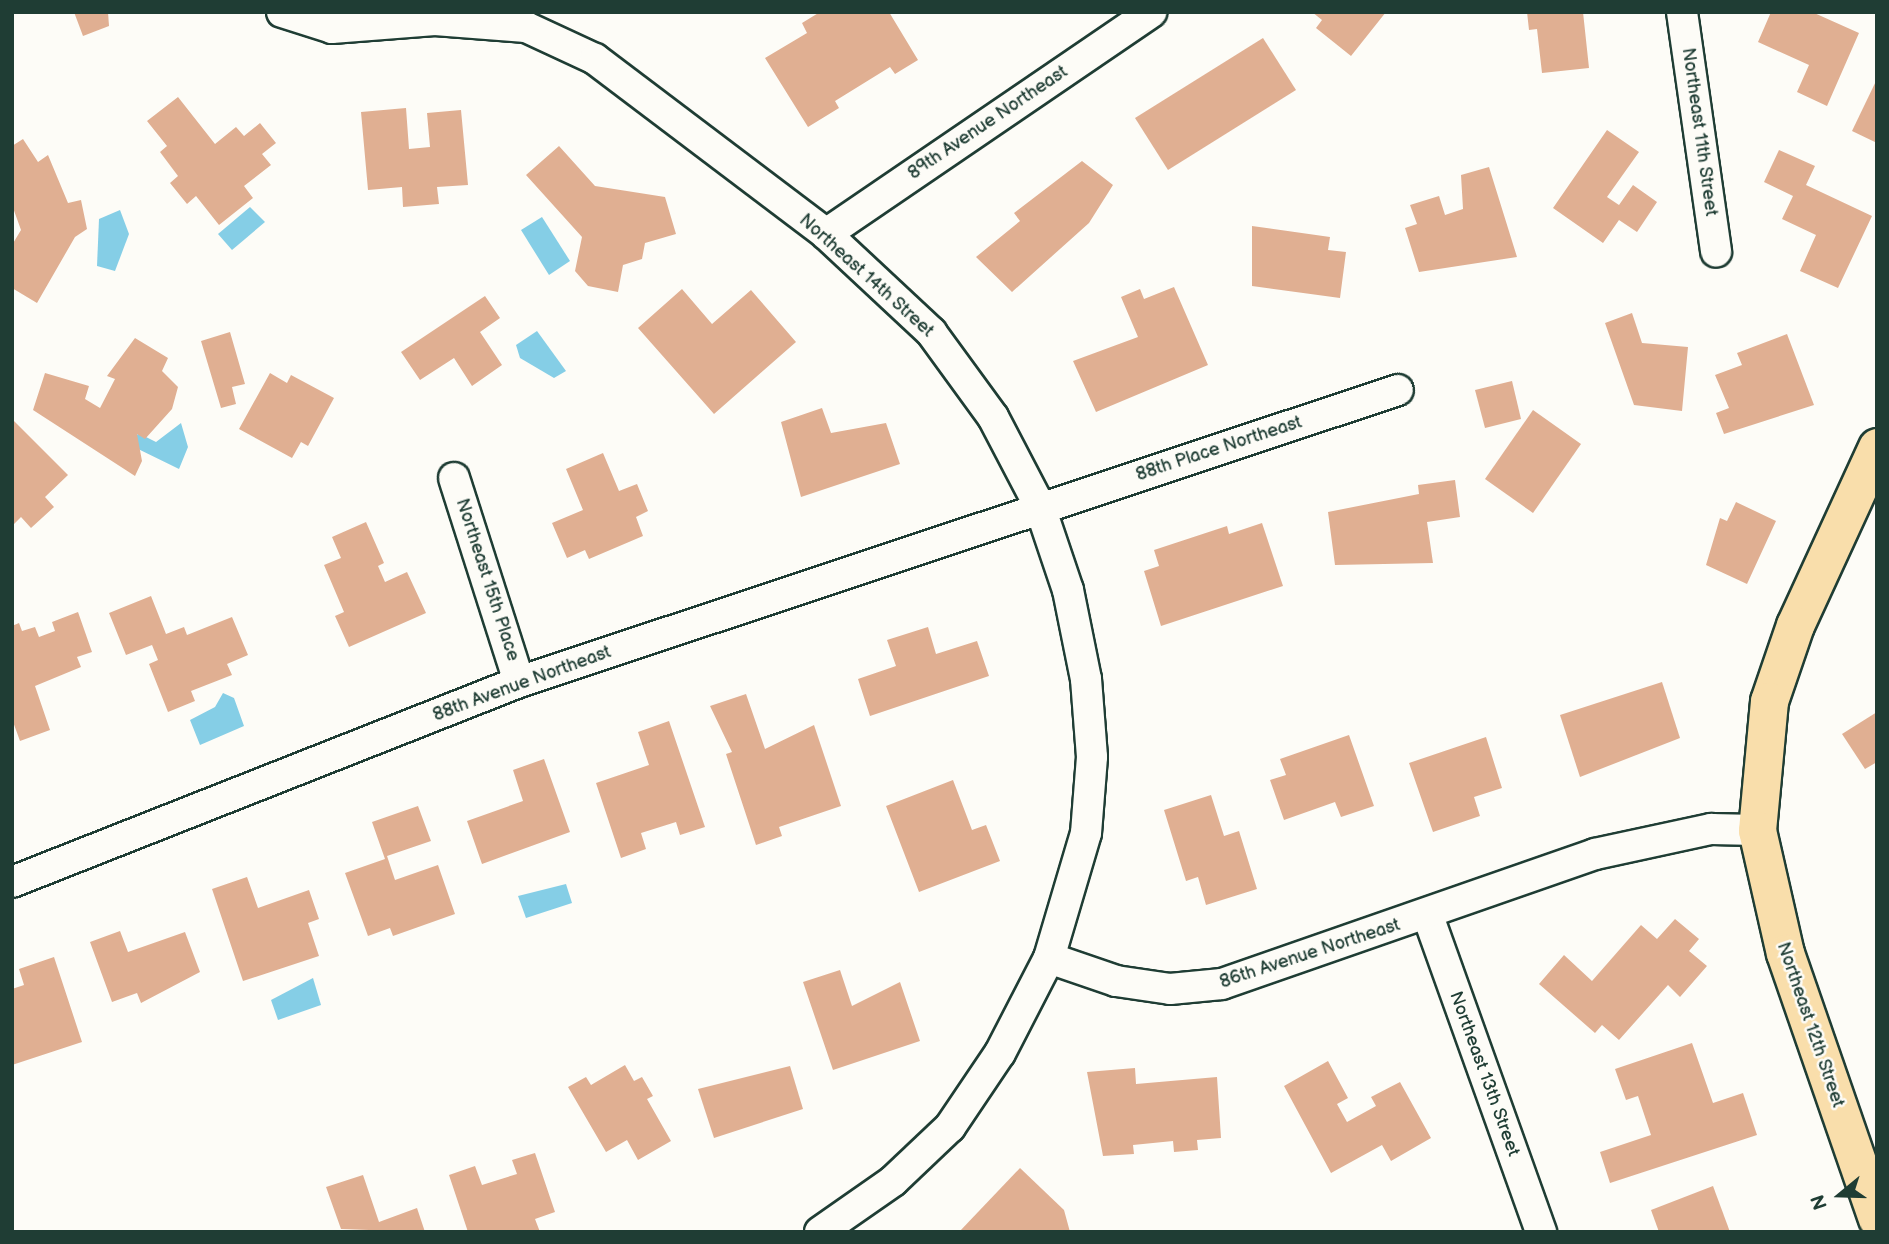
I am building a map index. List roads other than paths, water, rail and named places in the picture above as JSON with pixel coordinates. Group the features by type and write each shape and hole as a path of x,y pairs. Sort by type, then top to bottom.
{"main road":[{"name":"Northeast 12th Street","path":"1877,447 1795,625 1769,701 1757,830 1785,953 1877,1218"}],"street":[{"name":"Northeast 14th Street","path":"282,12 332,28 435,20 526,27 595,59 826,234 931,332 992,417 1040,507 1068,590 1086,679 1092,757 1086,833 1049,958"},
{"name":"89th Avenue Northeast","path":"826,234 1151,12"},
{"name":"Northeast 11th Street","path":"1682,12 1716,252"},
{"name":"88th Place Northeast","path":"1040,507 1398,390"},
{"name":"Northeast 15th Place","path":"454,478 519,682"},
{"name":"88th Avenue Northeast","path":"12,882 519,682 1040,507"},
{"name":"86th Avenue Northeast","path":"1049,958 1116,981 1170,989 1222,984 1428,916 1595,854 1711,829 1757,830"},
{"name":"Northeast 13th Street","path":"1428,916 1541,1232"},
{"path":"820,1232 893,1181 950,1127 1000,1053 1049,958"}],"water":[{"path":"250,207 265,222 232,250 218,234"},
{"path":"120,210 129,234 115,271 97,266 99,219"},
{"path":"542,217 570,261 549,275 521,230"},
{"path":"537,331 566,371 554,378 520,358 516,345"},
{"path":"181,423 188,447 179,469 132,446 138,433 156,442"},
{"path":"223,693 234,698 244,726 200,745 190,720 215,707"},
{"path":"566,884 572,903 526,918 518,896"},
{"path":"313,978 321,1005 278,1020 271,1000"}]}
